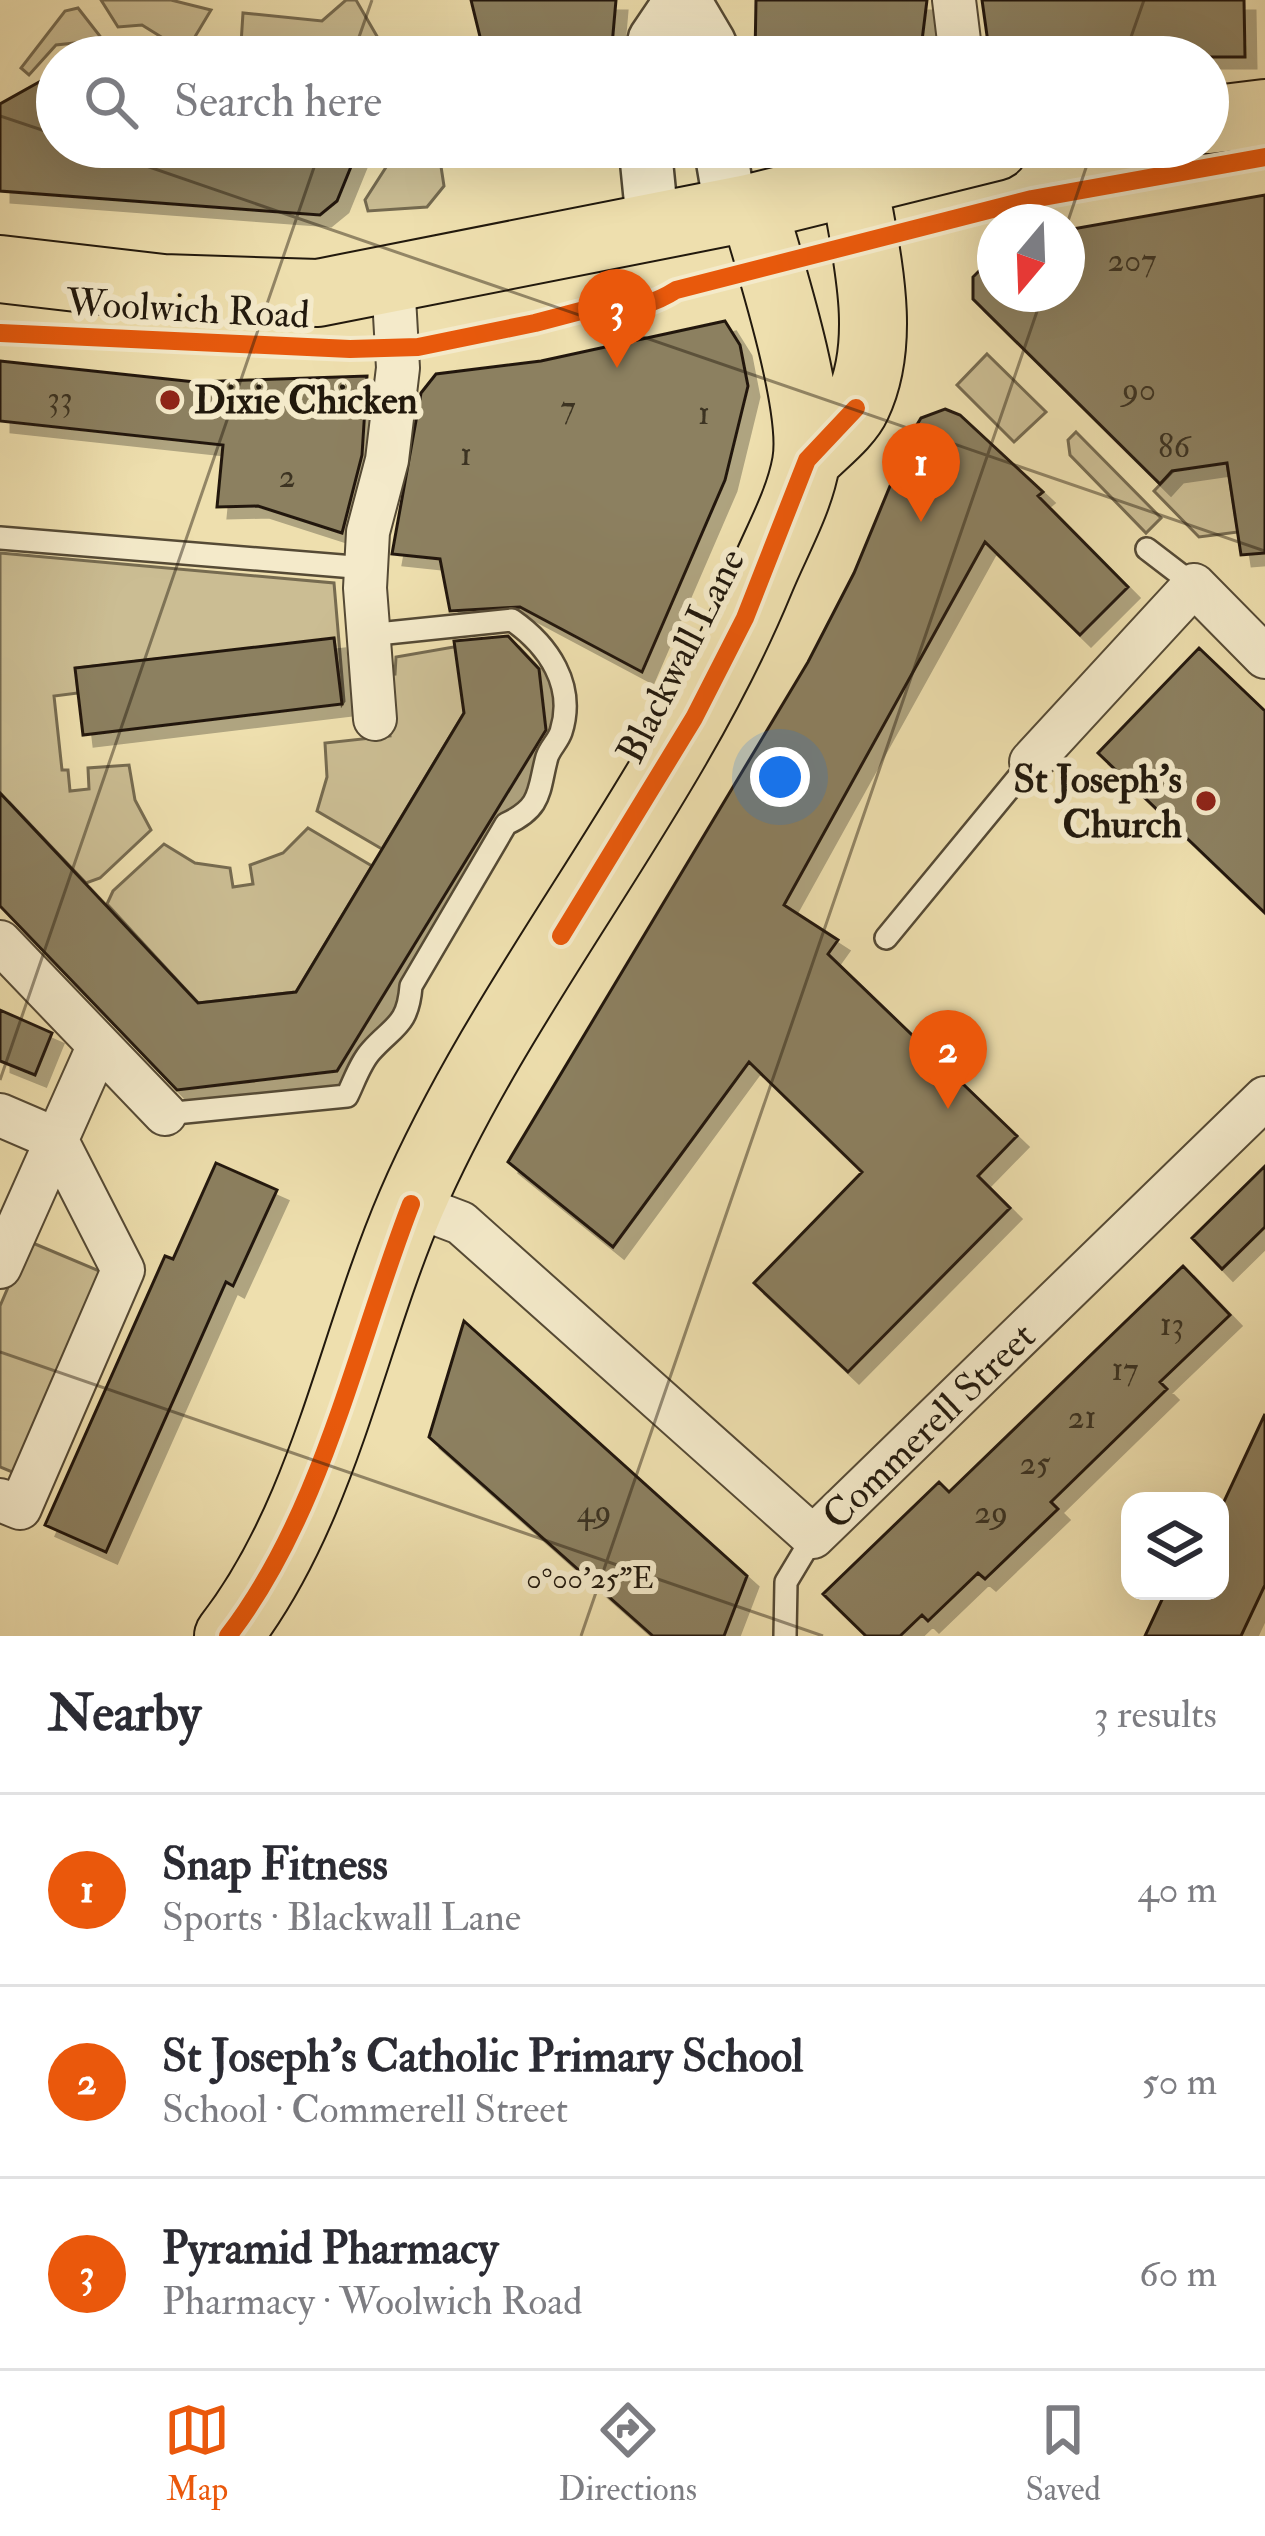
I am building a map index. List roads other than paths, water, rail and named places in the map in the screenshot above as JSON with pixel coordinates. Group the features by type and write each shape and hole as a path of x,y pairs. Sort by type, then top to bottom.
{"main road":[{"path":"1229,117 1265,113"},
{"name":"Woolwich Road","path":"0,269 210,291 318,293 742,209 910,168"},
{"name":"Blackwall Lane","path":"228,1636 250,1608 314,1470 411,1204 494,1042 694,718 745,618 807,460 856,408 869,361 872,315 854,182"},
{"name":"Blackwall Lane","path":"742,209 786,320 807,460"}],"street":[{"path":"657,36 682,0 705,36"},
{"path":"954,0 958,36"},
{"path":"647,168 653,226"},
{"path":"727,168 742,209"},
{"path":"375,718 366,568 398,368 393,280"},
{"path":"1031,762 1194,585 1265,657"},
{"path":"0,942 165,1114"},
{"path":"0,1267 98,1047"},
{"name":"Commerell Street","path":"411,1204 461,1223 813,1537 1265,1098"},
{"path":"0,1115 56,1139 123,1270 20,1508 0,1500"}],"lane":[{"path":"0,538 366,568"},
{"path":"1147,549 1194,585"},
{"path":"165,1114 346,1096 371,1050 391,1037 410,1007 411,986 506,824 526,815 547,778 547,758 561,733 564,706 558,670 542,641 512,620 368,635"},
{"path":"886,938 1031,762"},
{"path":"785,1636 786,1582 813,1537"}],"place":[{"name":"Pyramid Pharmacy","path":"617,368"},
{"name":"Dixie Chicken","path":"170,400"},
{"name":"Snap Fitness","path":"921,522"},
{"name":"St Joseph's Church","path":"1206,801"},
{"name":"St Joseph's Catholic Primary School","path":"948,1109"}]}
